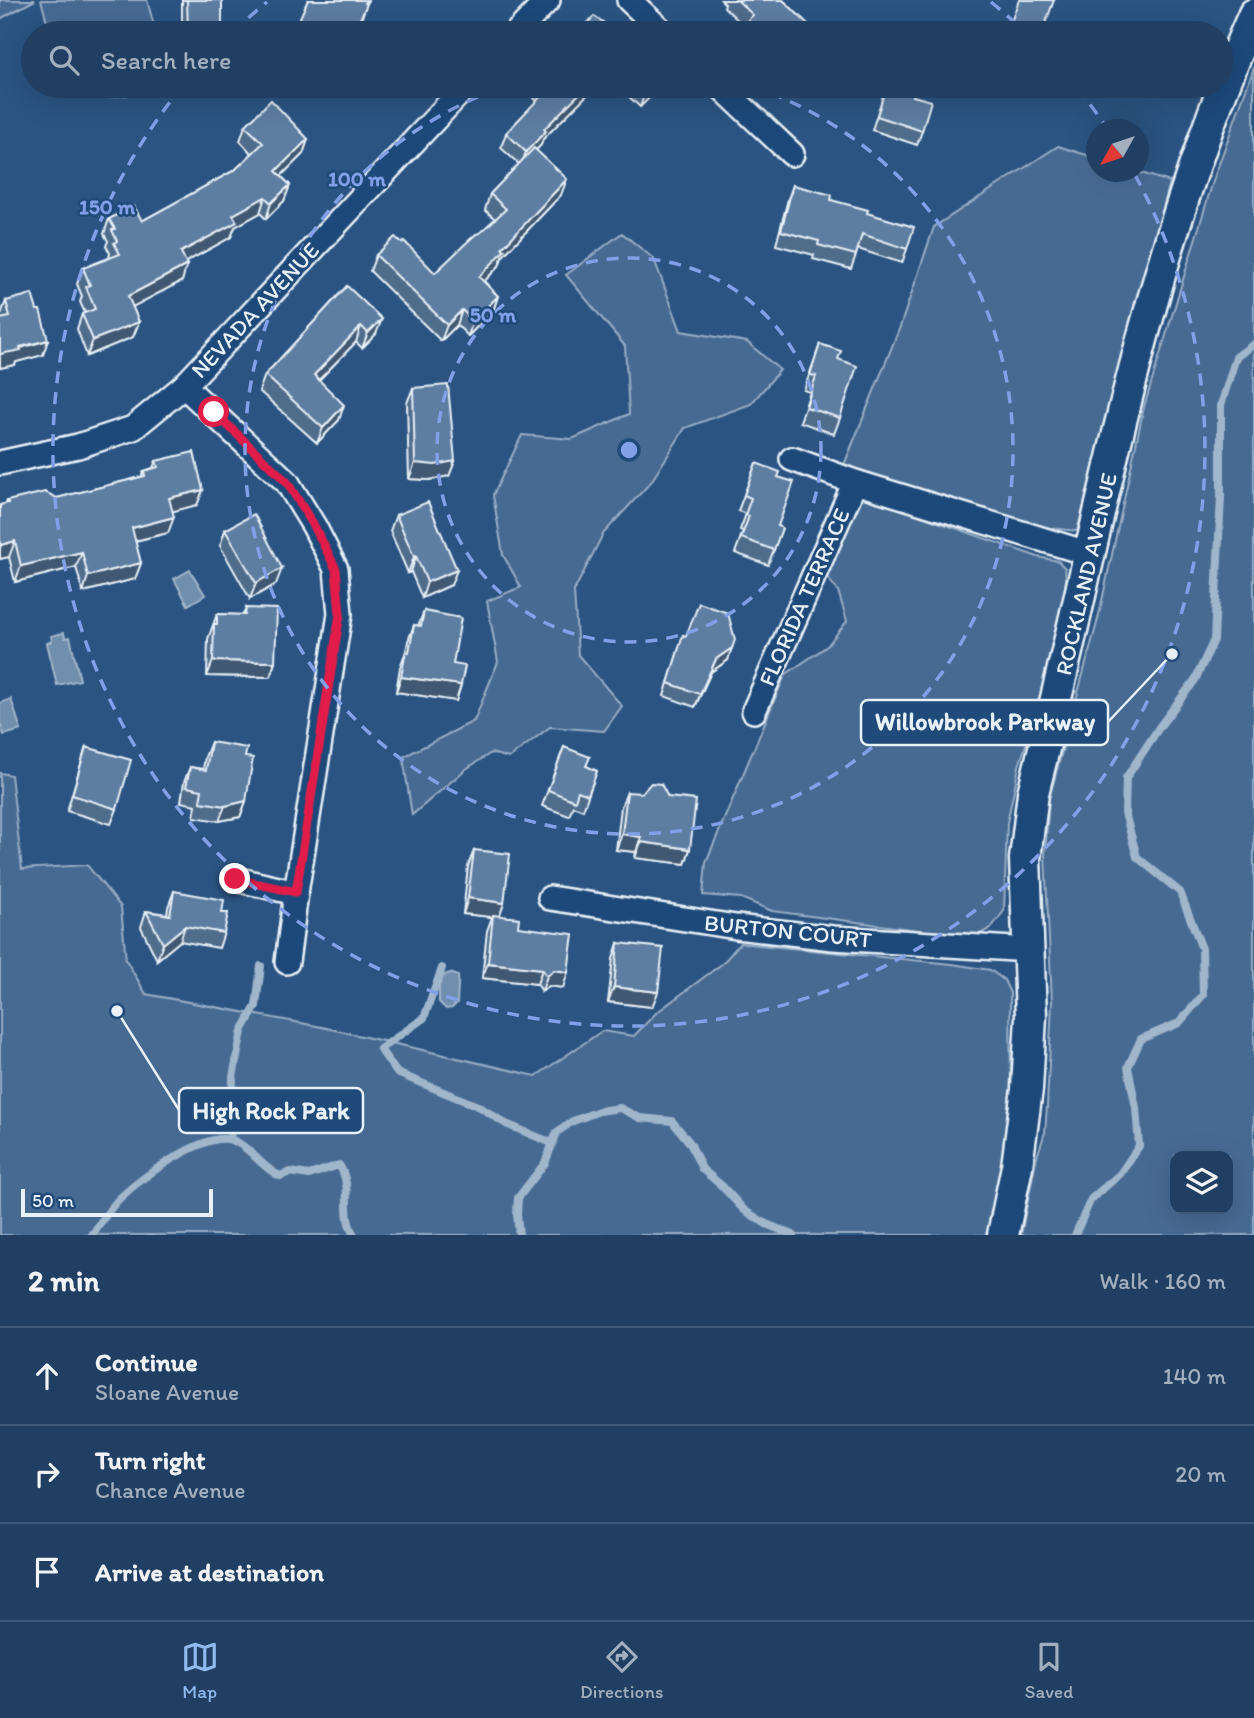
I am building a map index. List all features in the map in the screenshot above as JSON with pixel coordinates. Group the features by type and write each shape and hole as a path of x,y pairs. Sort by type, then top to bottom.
{"street":[{"path":"528,21 548,0"},
{"path":"629,0 651,21"},
{"name":"ROCKLAND AVENUE","path":"1233,69 1254,15"},
{"name":"NEVADA AVENUE","path":"0,463 78,446 133,428 184,386 455,98"},
{"path":"733,98 792,154"},
{"name":"ROCKLAND AVENUE","path":"1003,1235 1017,1166 1027,1089 1031,1016 1025,859 1033,793 1126,402 1191,178 1222,98"},
{"path":"184,386 287,482 336,569 340,614 287,962"},
{"name":"FLORIDA TERRACE","path":"792,459 855,482 1090,554"},
{"name":"FLORIDA TERRACE","path":"754,711 855,482"},
{"path":"235,879 296,892"},
{"name":"BURTON COURT","path":"550,898 736,927 833,938 1029,950"}],"shaded area":[{"path":"0,0 35,0 0,19"},
{"path":"41,0 147,0 153,21 47,21"},
{"path":"1254,67 1254,1235 1021,1235 1036,1160 1045,1132 1047,1106 1052,1002 1045,855 1049,799 1098,619 1144,407 1215,175"},
{"path":"1058,146 1086,155 1086,182 1149,182 1149,175 1170,182 1077,531 1033,526 844,465 900,327 934,227"},
{"path":"622,233 654,259 681,331 747,342 780,370 751,404 685,428 651,482 603,534 574,591 578,655 622,706 604,731 550,727 509,758 491,753 466,769 412,815 403,757 474,721 498,662 487,601 521,587 503,555 493,495 522,435 572,439 629,414 625,346 566,275"},
{"path":"866,497 1038,557 1058,561 1065,568 1061,618 1051,667 1019,766 1007,823 1004,911 991,928 980,934 956,935 772,911 741,898 703,895 706,862 785,675 827,646 847,621 838,591 822,571 860,499"},
{"path":"190,570 205,595 188,605 174,579"},
{"path":"64,633 65,638 70,637 80,680 57,685 47,643 52,641 51,636"},
{"path":"11,699 21,730 4,735 0,723 0,703"},
{"path":"0,773 11,775 22,869 87,865 121,907 126,960 146,994 322,1027 536,1076 602,1031 634,1036 656,1013 723,963 740,943 990,970 1004,980 1010,993 1011,1107 998,1192 986,1235 0,1235"},
{"path":"450,973 458,976 457,1003 446,1009 439,1002 439,986 444,975"}],"building":[{"path":"187,0 222,0 222,21 188,21"},
{"path":"308,0 366,0 367,4 360,19 363,21 298,21"},
{"path":"737,0 783,0 805,21 747,21 753,15"},
{"path":"1019,0 1054,0 1046,21 1011,21"},
{"path":"539,98 575,98 544,129 546,131 526,152 506,133"},
{"path":"883,98 920,98 931,101 922,131 877,116"},
{"path":"271,100 308,139 276,171 290,185 271,203 265,197 233,215 237,222 181,252 187,265 128,296 139,322 93,340 82,314 95,309 86,287 90,285 83,268 120,254 114,243 117,241 112,230 115,229 109,219 134,206 142,221 235,170 263,143 245,126"},
{"path":"534,148 567,179 502,248 505,250 479,277 498,296 473,321 462,310 447,325 376,255 395,237 402,243 404,241 435,273 506,209 490,194"},
{"path":"793,185 832,195 831,200 914,227 907,249 862,234 856,255 781,231"},
{"path":"347,286 382,319 368,333 361,326 314,375 344,405 323,428 265,375"},
{"path":"32,294 37,310 40,310 48,340 0,354 0,319 10,317 6,301"},
{"path":"820,344 841,351 838,359 857,366 840,418 806,407 816,376 810,375"},
{"path":"448,385 455,461 435,465 415,463 413,388"},
{"path":"194,452 203,490 169,498 174,517 132,528 141,563 88,576 82,552 21,566 15,541 1,545 0,505 8,503 7,501 45,492 57,498 145,476 144,471 158,467 156,461"},
{"path":"756,463 780,472 778,477 794,482 778,526 782,528 774,550 741,538 749,516 745,515 751,498 744,495"},
{"path":"428,502 457,570 427,582 396,515"},
{"path":"254,514 282,568 256,583 225,530"},
{"path":"699,603 728,613 735,640 732,648 716,659 700,694 668,683 683,635 686,636"},
{"path":"246,608 277,609 275,662 213,661 214,624 217,624 217,614 245,615"},
{"path":"424,611 461,618 453,664 465,666 461,685 401,677 414,625 421,626"},
{"path":"211,742 247,748 245,757 253,758 246,801 225,806 200,802 202,790 186,787 190,767 206,770"},
{"path":"86,747 131,760 117,809 72,795"},
{"path":"564,747 590,757 586,766 597,771 588,795 578,791 575,801 548,790"},
{"path":"651,783 661,784 668,797 696,800 690,849 641,842 641,837 622,834 627,792 642,793"},
{"path":"474,850 510,854 504,903 468,898"},
{"path":"174,891 224,900 222,913 228,913 224,933 185,926 163,944 146,911 170,915"},
{"path":"493,915 519,918 518,927 573,934 568,972 554,970 547,976 542,969 488,963"},
{"path":"618,943 663,948 658,992 614,987"}],"waterway":[{"path":"1075,1235 1091,1199 1120,1174 1139,1146 1136,1108 1128,1067 1141,1039 1179,1023 1203,995 1202,949 1180,892 1137,857 1125,813 1126,778 1160,726 1195,680 1214,640 1221,496 1221,405 1236,357 1254,344"},
{"path":"230,1139 233,1077 242,1031 256,1006 261,966"},
{"path":"442,968 424,1018 380,1049 397,1073 480,1107 506,1124 552,1143"},
{"path":"519,1235 518,1198 545,1163 557,1132 573,1121 599,1111 620,1108 640,1118 672,1121 690,1143 702,1169 744,1210 766,1224 793,1235"},
{"path":"92,1235 117,1201 156,1169 202,1144 228,1139 242,1145 280,1176 290,1172 309,1175 339,1165 346,1182 348,1218 354,1235"}],"place":[{"name":"Willowbrook Parkway","path":"1172,654"},
{"name":"High Rock Park","path":"117,1011"}],"route":[{"path":"214,412 287,482 336,569 340,614 296,892 235,879"}]}
